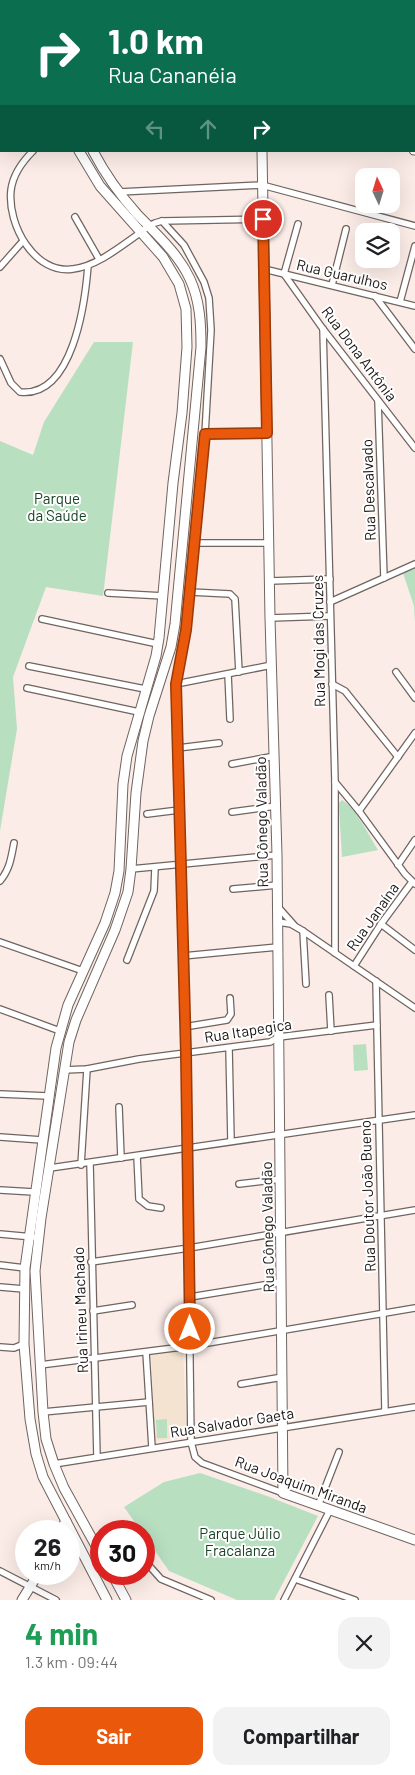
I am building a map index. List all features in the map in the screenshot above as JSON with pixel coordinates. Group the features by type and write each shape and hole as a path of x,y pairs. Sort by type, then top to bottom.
{"main road":[{"path":"79,152 100,186 164,256 179,284 188,320 182,413 173,483 164,596 158,644 125,770 119,871 115,893 105,923 83,971 60,1031 34,1192 35,1283 46,1439 54,1464 70,1499 90,1535"},
{"path":"65,1520 39,1468 30,1420 24,1344 24,1268 34,1237 50,1168 69,1042 129,888 136,793 141,757 147,725 173,640 201,346 201,324 195,291 189,277 166,243 120,192 94,152"},
{"name":"Rua Cônego Valadão","path":"262,152 270,618 278,855 283,1493"},
{"path":"168,539 183,541"},
{"name":"Rua Joaquim Miranda","path":"283,1493 415,1540"},
{"path":"80,1548 107,1600"},
{"path":"24,1598 33,1589 34,1585"},
{"path":"118,1585 126,1600"}],"street":[{"path":"32,152 17,171 10,200 23,241 46,265 56,269 75,269 88,266 150,225 162,221 263,219"},
{"path":"120,192 262,185 415,226"},
{"path":"75,216 99,259"},
{"path":"162,221 184,245 204,282 210,306 211,344 205,434 190,592 186,630 176,684 186,1054 191,1442"},
{"path":"172,232 174,221"},
{"path":"284,274 298,224"},
{"path":"332,285 346,229"},
{"path":"0,267 23,241"},
{"path":"400,302 415,246"},
{"path":"0,359 11,383 20,392 36,391 44,387 56,376 67,359 80,324 88,266"},
{"name":"Rua Guarulhos","path":"264,269 415,306"},
{"name":"Rua Dona Antônia","path":"284,274 323,329 415,448"},
{"path":"375,296 415,349"},
{"name":"Rua Mogi das Cruzes","path":"323,329 335,782 335,953"},
{"name":"Rua Descalvado","path":"378,401 384,578"},
{"path":"205,434 267,433"},
{"path":"194,543 269,543"},
{"path":"330,602 415,564"},
{"path":"270,580 330,579"},
{"path":"190,592 230,594 236,602 239,672"},
{"path":"108,593 164,596"},
{"path":"270,618 330,616"},
{"path":"42,619 158,644"},
{"path":"176,684 272,665"},
{"path":"29,666 145,689"},
{"path":"396,672 415,698"},
{"path":"228,674 230,719"},
{"path":"332,684 345,691 398,757"},
{"path":"27,688 139,712"},
{"path":"359,811 415,733"},
{"path":"178,748 219,743"},
{"path":"232,764 274,756"},
{"path":"335,782 359,811 398,865 414,883"},
{"path":"232,812 276,806"},
{"path":"147,814 178,810"},
{"path":"398,865 415,840"},
{"path":"0,881 11,864 14,842"},
{"path":"131,869 278,855"},
{"path":"127,960 154,891 155,868"},
{"name":"Rua Janaína","path":"354,966 381,924 414,883"},
{"path":"233,889 278,885"},
{"path":"278,907 295,926"},
{"path":"278,922 286,922 303,931 415,1008"},
{"path":"381,924 415,950"},
{"path":"303,931 306,984"},
{"path":"0,942 83,971"},
{"path":"183,956 278,947"},
{"name":"Rua Doutor João Bueno","path":"376,981 385,1411"},
{"path":"329,995 331,1031"},
{"path":"184,1027 227,1020 231,1014 230,998"},
{"path":"0,1009 60,1031"},
{"name":"Rua Itapegica","path":"64,1070 87,1069 117,1063 270,1042 279,1038 377,1025"},
{"path":"229,1048 231,1141"},
{"path":"81,1165 87,1069"},
{"path":"0,1094 48,1096"},
{"path":"118,1107 121,1158"},
{"path":"50,1168 415,1115"},
{"path":"0,1137 42,1140"},
{"path":"137,1156 139,1199 148,1206 161,1208"},
{"name":"Rua Irineu Machado","path":"90,1163 97,1457"},
{"path":"238,1184 281,1179"},
{"path":"0,1190 34,1192"},
{"path":"91,1262 189,1248 415,1210"},
{"path":"0,1234 34,1237"},
{"path":"0,1266 24,1268"},
{"path":"190,1297 282,1282"},
{"path":"0,1287 24,1289"},
{"path":"93,1312 132,1305"},
{"path":"40,1365 190,1346 415,1308"},
{"path":"0,1347 14,1348 24,1344"},
{"path":"146,1352 152,1448"},
{"path":"241,1384 283,1377"},
{"path":"43,1412 149,1402"},
{"name":"Rua Salvador Gaeta","path":"54,1464 415,1407"},
{"name":"Rua Joaquim Miranda","path":"191,1442 195,1457 202,1463 283,1493"},
{"path":"318,1506 339,1452"},
{"path":"284,1600 330,1510"},
{"path":"0,1571 56,1600"},
{"path":"155,1571 162,1578 211,1600"},
{"path":"295,1579 355,1600"}],"shaded area":[{"path":"183,1350 187,1437 155,1441 151,1352"}],"green space":[{"name":"Parque da Saúde","path":"94,342 133,342 103,596 46,587 13,677 17,729 0,831 0,441 33,455 44,422"},
{"path":"415,569 415,622 414,606 403,573"},
{"path":"342,800 352,809 378,850 342,857 339,803"},
{"path":"366,1044 368,1070 354,1071 353,1045"},
{"path":"167,1419 167,1438 157,1438 156,1420"},
{"name":"Parque Júlio Fracalanza","path":"200,1473 318,1516 274,1600 237,1600 169,1571 155,1551 155,1520 133,1520 124,1507 164,1482"}],"route":[{"path":"190,1329 186,1054 176,684 186,630 205,434 267,433 263,219"}]}
